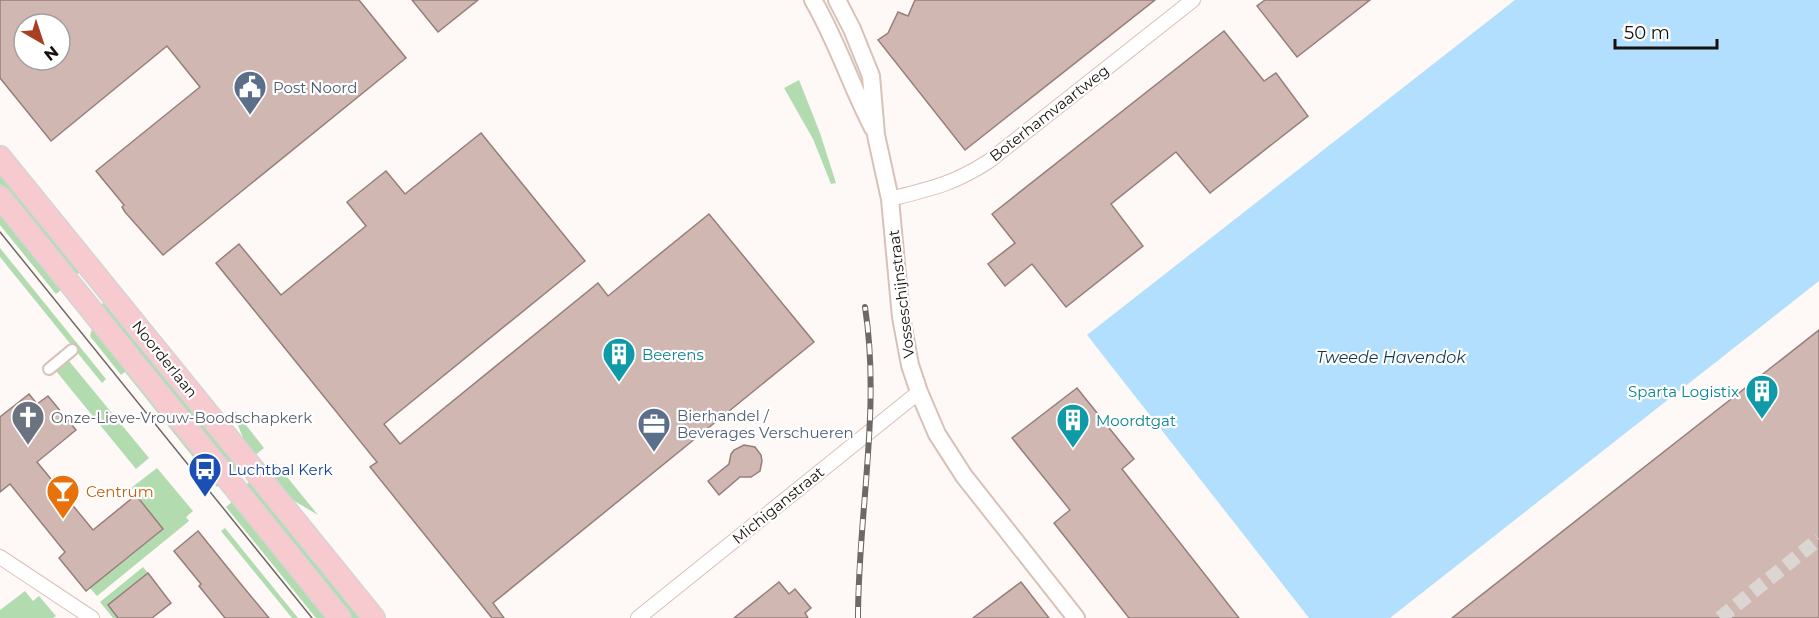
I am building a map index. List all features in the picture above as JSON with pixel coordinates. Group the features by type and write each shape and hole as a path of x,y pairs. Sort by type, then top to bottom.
{"main road":[{"name":"Noorderlaan","path":"0,158 374,618"},
{"name":"Noorderlaan","path":"0,197 340,618"}],"street":[{"name":"Vosseschijnstraat","path":"813,0 833,36 876,135"},
{"name":"Vosseschijnstraat","path":"837,0 852,29 871,76 876,135 891,199 901,318 910,365 919,392 937,434 964,476 1076,618"},
{"name":"Boterhamvaartweg","path":"891,199 949,184 974,171 1193,0"},
{"path":"49,369 72,350"},
{"name":"Michiganstraat","path":"638,618 919,392"},
{"path":"0,557 92,618"}],"green space":[{"path":"799,80 820,133 836,183 831,184 813,139 784,88"},
{"path":"0,168 83,270 75,276 0,184"},
{"path":"0,210 64,288 56,294 0,225"},
{"path":"0,248 106,379 102,383 0,257"},
{"path":"105,297 242,467 234,472 101,308"},
{"path":"93,325 221,483 217,487 125,372 121,375 90,336"},
{"path":"69,361 149,458 136,469 56,371"},
{"path":"235,411 264,448 254,456 246,446 233,412"},
{"path":"274,461 318,515 286,496 265,469"},
{"path":"157,468 193,511 186,517 189,521 97,596 90,588 163,529 131,488"},
{"path":"252,480 364,618 351,618 244,486"},
{"path":"234,500 330,618 316,618 226,507"},
{"path":"225,528 298,618 292,618 221,531"},
{"path":"143,567 148,573 108,605 118,618 113,618 100,602"},
{"path":"25,591 33,601 39,596 56,616 53,618 0,618 0,610"}],"water":[{"name":"Tweede Havendok","path":"1515,0 1819,0 1819,281 1390,618 1309,618 1087,335"}],"building":[{"name":"Post Noord","path":"0,0 359,0 406,58 163,255 125,212 122,207 124,205 96,171 200,87 167,46 51,141 0,78"},
{"path":"412,0 478,0 438,32"},
{"path":"915,0 1155,0 965,150 878,40 888,33 898,12 908,16"},
{"path":"1265,0 1370,0 1297,57 1257,6"},
{"path":"1224,31 1264,81 1276,73 1308,116 1210,193 1176,152 1111,204 1143,246 1066,307 1032,264 1005,286 988,264 1015,243 992,214"},
{"name":"Beerens","path":"481,133 585,261 384,424 400,444 598,283 608,296 709,214 814,342 493,603 504,618 492,618 370,467 377,462 216,263 239,244 281,295 366,226 347,202 386,171 405,194"},
{"name":"Sparta Logistix","path":"1819,330 1819,618 1452,618"},
{"path":"1077,388 1134,459 1122,469 1239,618 1129,618 1054,523 1070,510 1012,438"},
{"path":"29,394 37,404 48,396 76,430 37,462 93,530 136,495 163,529 86,591 59,558 65,552 10,484 0,492 0,417"},
{"path":"744,445 755,447 761,455 760,471 751,477 740,477 719,495 708,481 729,464 734,450"},
{"path":"198,531 269,618 225,618 174,551"},
{"path":"148,573 171,603 152,618 118,618 108,605"},
{"path":"779,582 789,594 795,589 811,608 805,613 808,618 734,618"},
{"path":"1021,582 1049,618 973,618"}],"tunnel":[{"path":"1720,618 1819,539"}],"tram line":[{"path":"0,232 312,618"}],"railway":[{"path":"858,618 871,384 865,307"}],"place":[{"name":"Post Noord","path":"250,116"},
{"name":"Beerens","path":"619,383"},
{"name":"Sparta Logistix","path":"1762,420"},
{"name":"Onze-Lieve-Vrouw-Boodschapkerk","path":"28,446"},
{"name":"Moordtgat","path":"1073,449"},
{"name":"Bierhandel / Beverages Verschueren","path":"654,453"},
{"name":"Luchtbal Kerk","path":"205,498"},
{"name":"Centrum","path":"63,520"}]}
